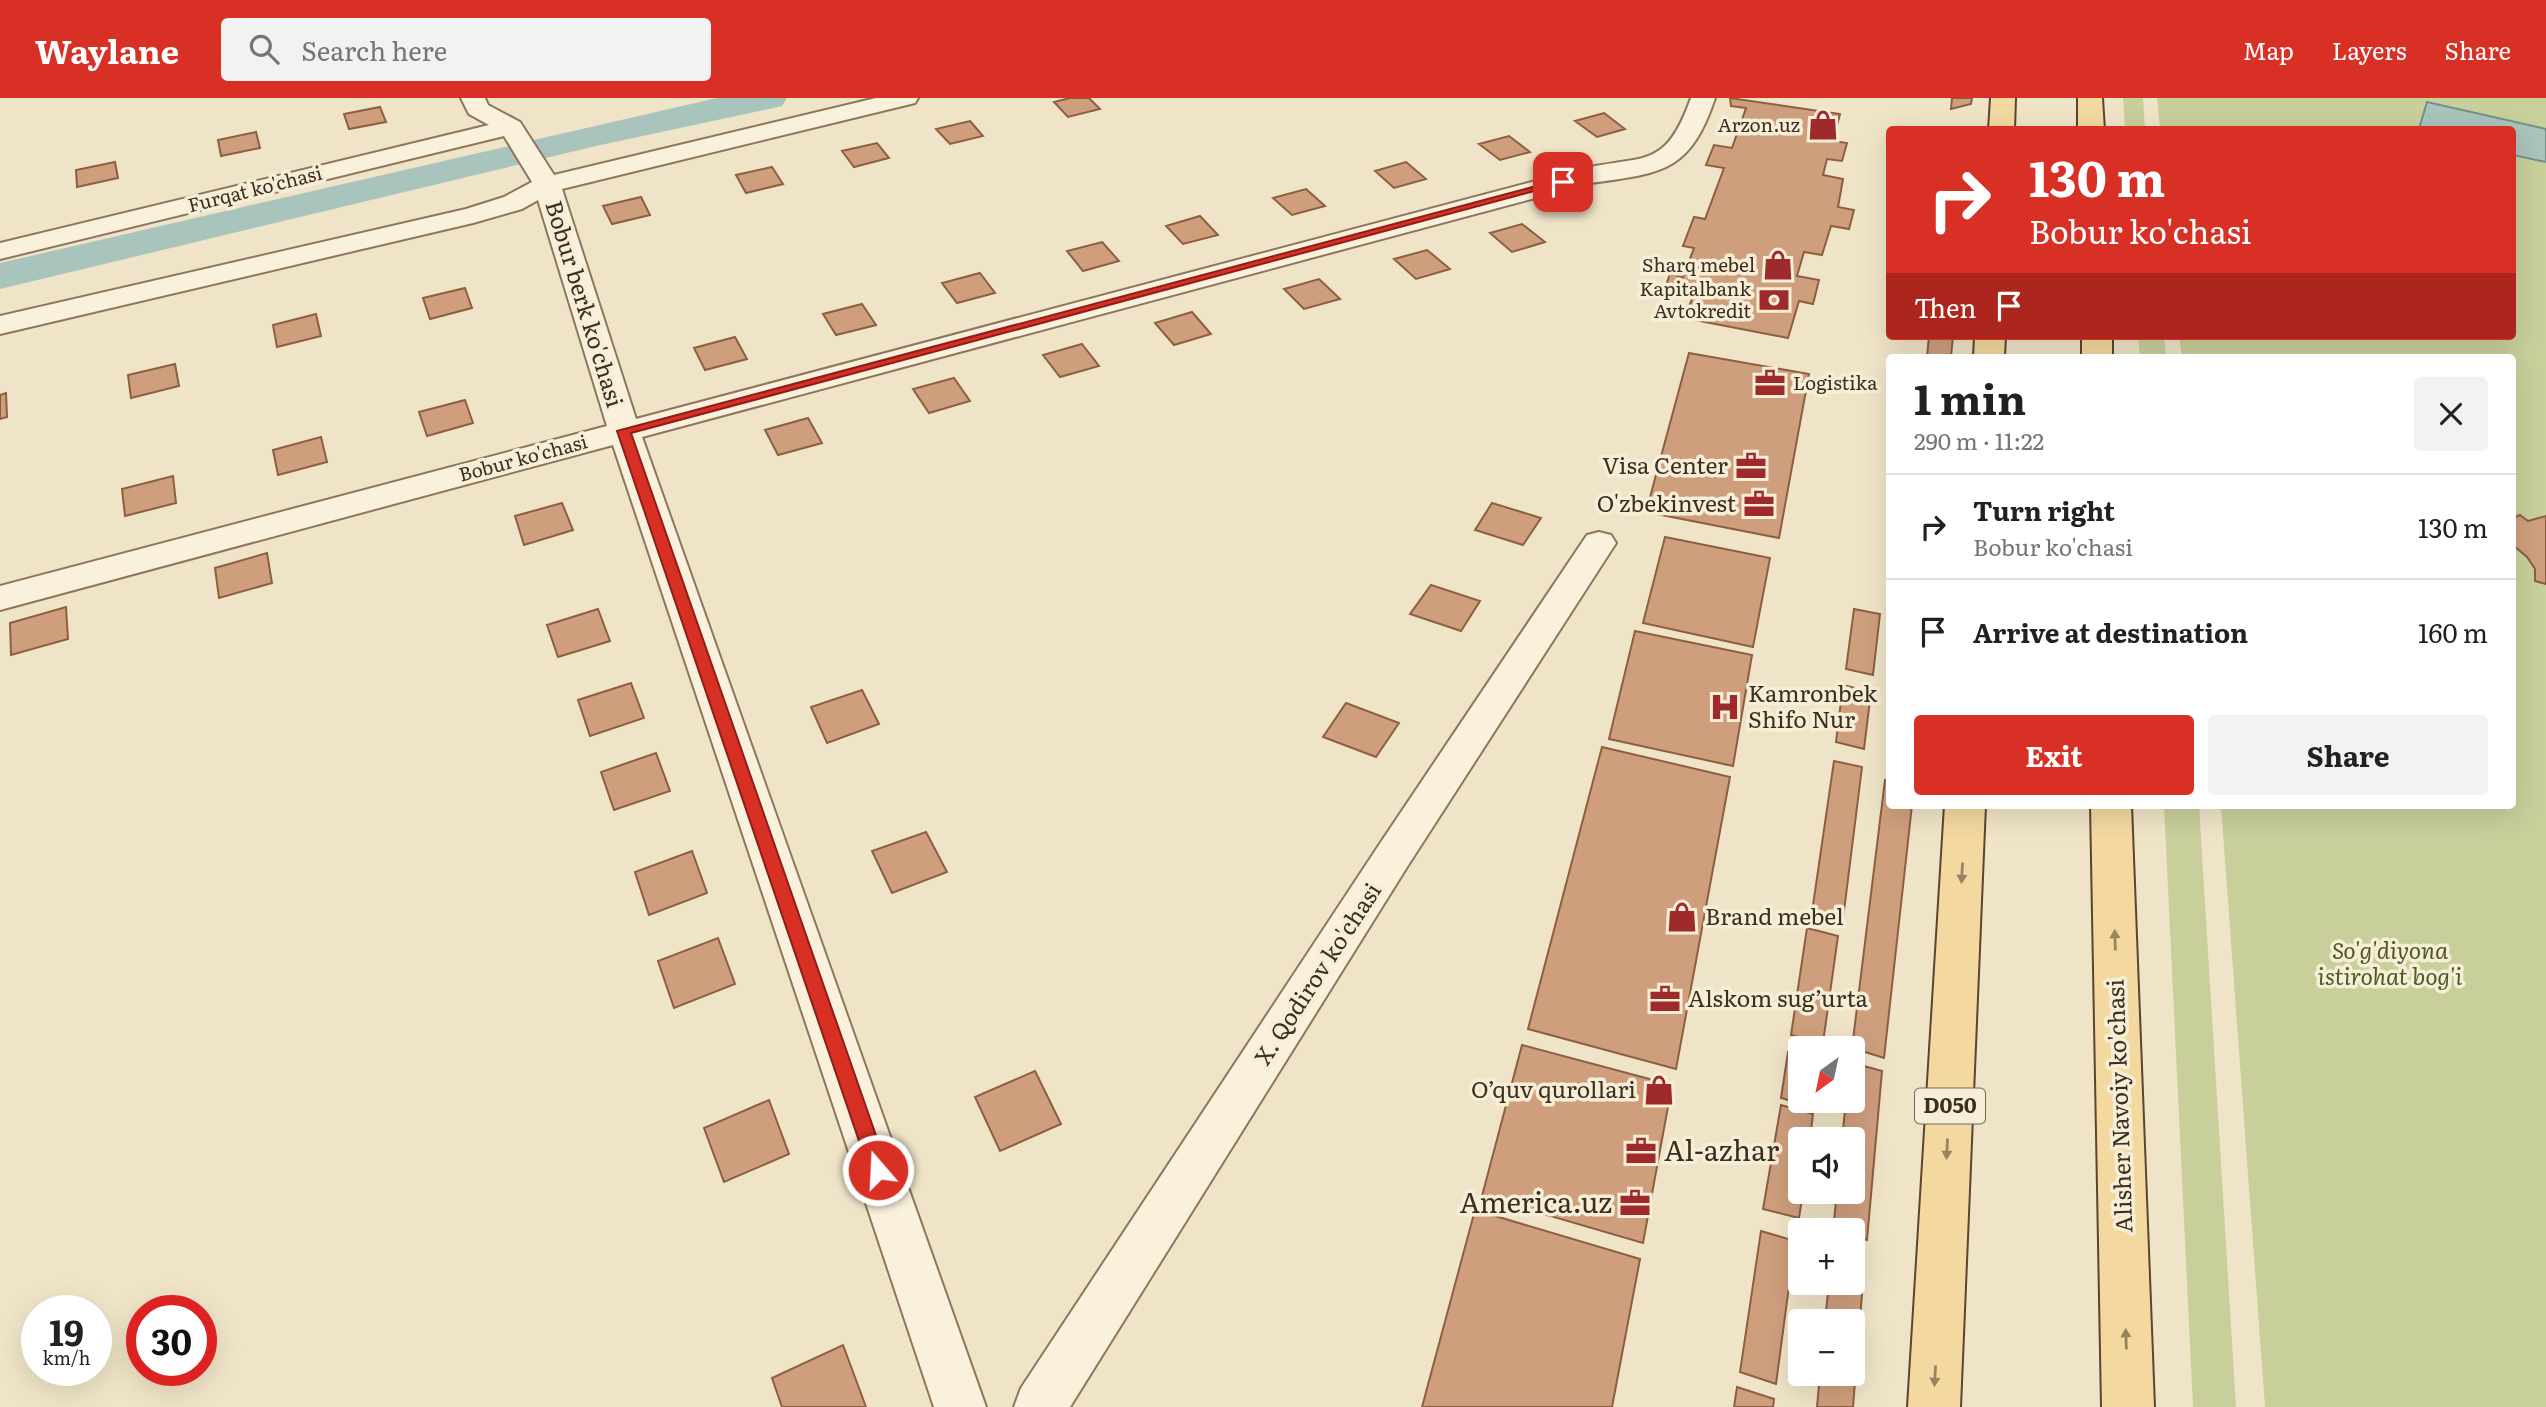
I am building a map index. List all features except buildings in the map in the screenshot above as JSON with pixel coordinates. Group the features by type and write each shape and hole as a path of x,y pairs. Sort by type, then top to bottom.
{"main road":[{"path":"2001,126 2003,98"},
{"path":"2090,98 2091,126"},
{"name":"D050","path":"1934,1407 1965,809"},
{"name":"Alisher Navoiy ko'chasi","path":"2111,809 2129,1407"}],"street":[{"name":"Bobur berk ko'chasi","path":"473,98 478,109 511,127 547,185 624,431 960,1407"},
{"path":"0,326 473,215 513,202 547,185 906,98"},
{"name":"Bobur ko'chasi","path":"0,598 1590,175 1653,166 1684,145 1703,98"},
{"name":"Furqat ko'chasi","path":"0,251 511,127"},
{"name":"X. Qodirov ko'chasi","path":"1040,1407 1393,856 1599,543"}],"green space":[{"path":"2123,98 2143,98 2145,126 2125,126"},
{"name":"So'g'diyona istirohat bog'i","path":"2157,98 2546,98 2546,1407 2265,1407 2221,809 2516,809 2516,354 2182,354 2180,340 2516,340 2516,126 2160,126"},
{"path":"2138,340 2164,340 2166,354 2140,354"},
{"path":"2164,809 2199,809 2236,1407 2193,1407"}],"water":[{"path":"2427,102 2546,129 2546,162 2516,156 2516,126 2420,126"}],"waterway":[{"path":"0,276 596,135 769,98"}],"place":[{"name":"Arzon.uz","path":"1823,125"},
{"name":"Sharq mebel","path":"1778,265"},
{"name":"Kapitalbank Avtokredit","path":"1774,300"},
{"name":"Logistika","path":"1770,383"},
{"name":"Visa Center","path":"1751,466"},
{"name":"O'zbekinvest","path":"1759,504"},
{"name":"Kamronbek Shifo Nur","path":"1725,707"},
{"name":"Brand mebel","path":"1682,917"},
{"name":"Alskom sug’urta","path":"1665,999"},
{"name":"O’quv qurollari","path":"1659,1090"},
{"name":"Al-azhar","path":"1641,1151"},
{"name":"America.uz","path":"1635,1203"}],"route":[{"path":"878,1170 624,431 1563,182"}]}
